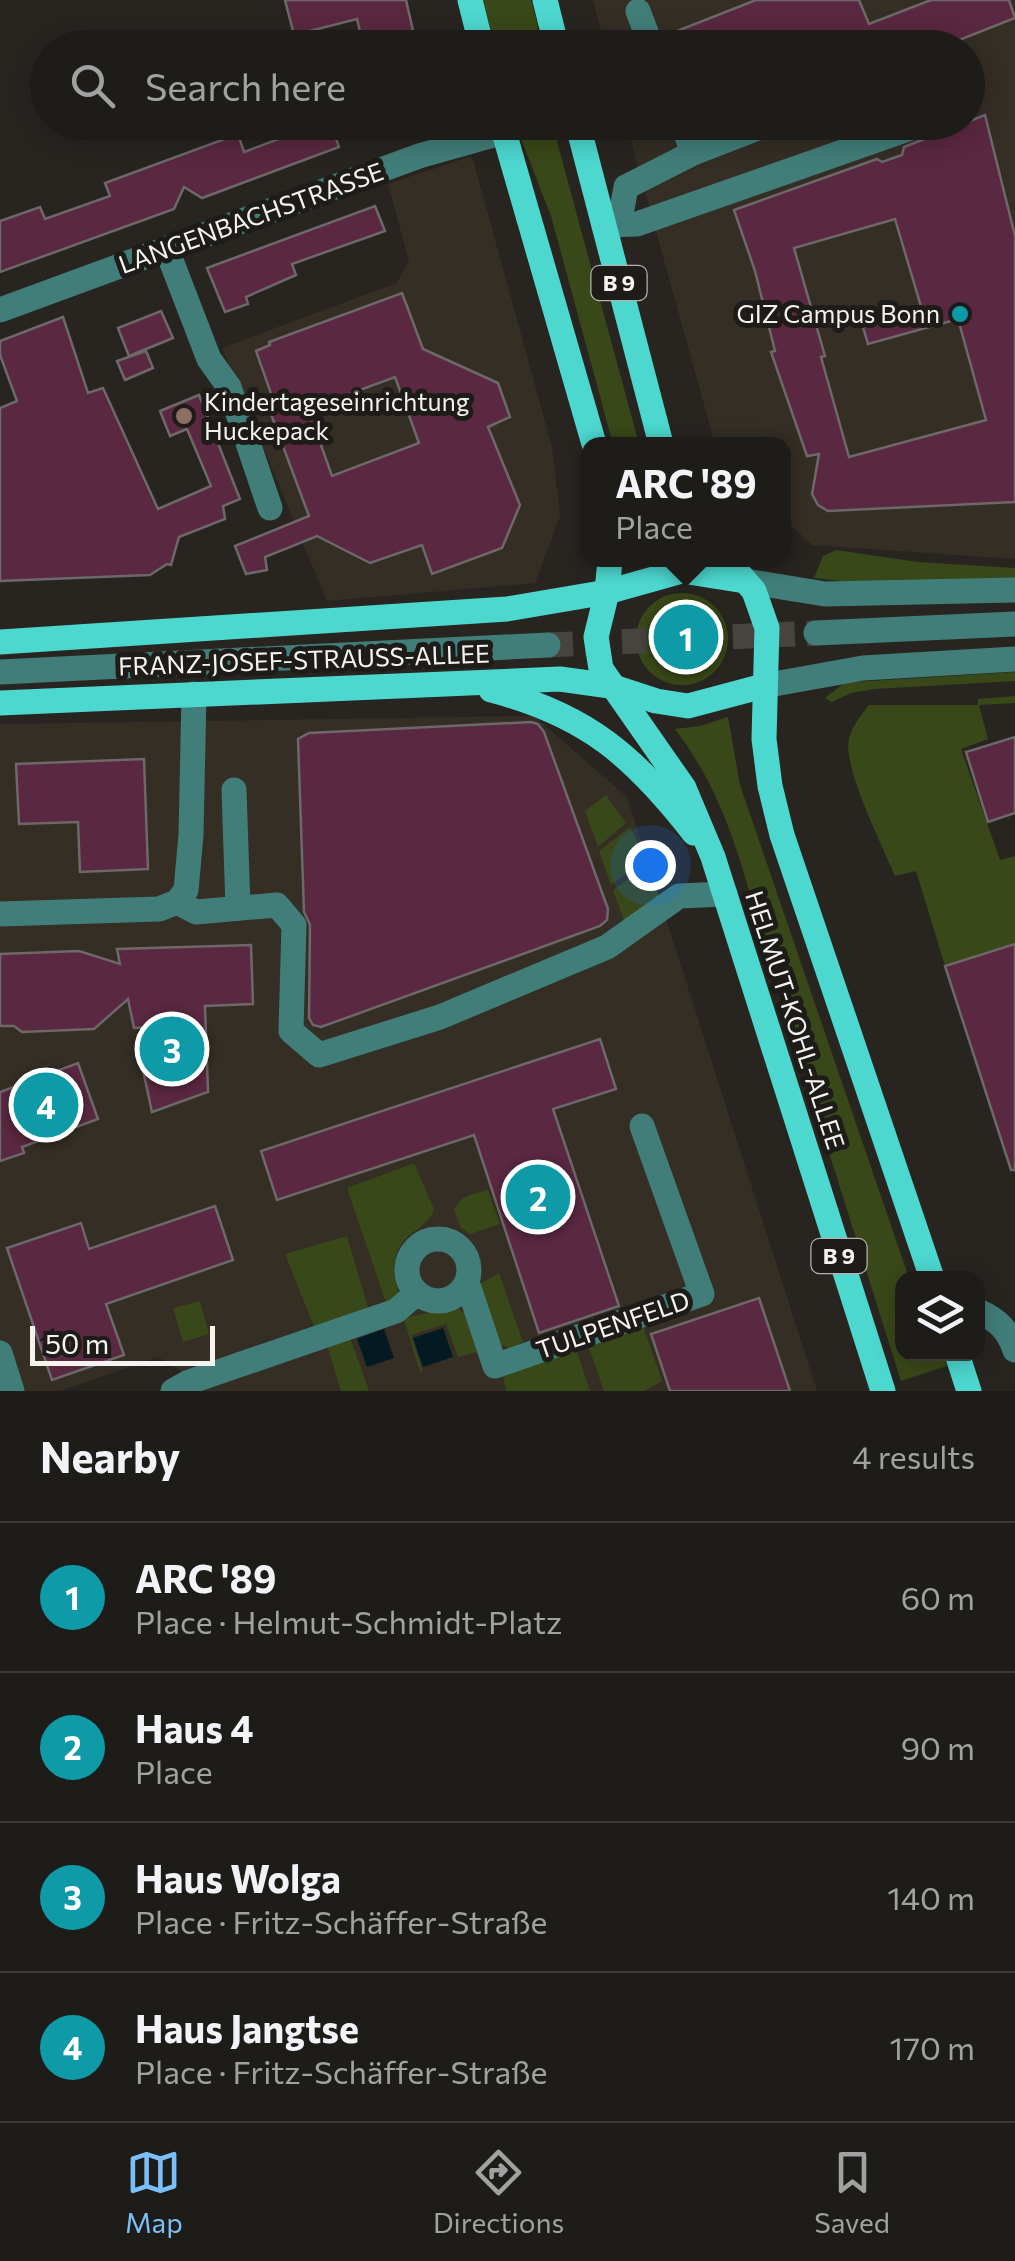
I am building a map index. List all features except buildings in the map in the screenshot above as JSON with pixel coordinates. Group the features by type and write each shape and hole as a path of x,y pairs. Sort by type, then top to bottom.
{"main road":[{"path":"470,0 478,30"},
{"path":"545,0 552,30"},
{"path":"506,140 592,437"},
{"name":"B 9","path":"583,140 611,225 659,437"},
{"name":"B 9","path":"609,567 596,636 601,669 610,686"},
{"path":"610,686 656,701 688,706 763,686 767,628 760,602 733,567"},
{"path":"607,592 682,571 745,581"},
{"name":"FRANZ-JOSEF-STRAUSS-ALLEE","path":"0,642 424,617 555,603 607,592"},
{"name":"FRANZ-JOSEF-STRAUSS-ALLEE","path":"0,702 560,679 610,686"},
{"path":"466,684 542,705 592,730 646,776 712,856"},
{"name":"HELMUT-KOHL-ALLEE","path":"610,686 658,746 684,788 712,856 883,1391"},
{"name":"HELMUT-KOHL-ALLEE","path":"763,686 764,740 782,834 930,1271"},
{"path":"959,1361 969,1391"}],"street":[{"path":"638,11 645,30"},
{"name":"LANGENBACHSTRASSE","path":"0,310 465,140"},
{"path":"689,140 694,153"},
{"path":"611,225 626,187 728,140"},
{"path":"611,225 654,218 877,140"},
{"path":"167,250 209,359 228,388 270,508"},
{"path":"745,581 825,594 1015,590"},
{"path":"816,633 1015,624"},
{"name":"FRANZ-JOSEF-STRAUSS-ALLEE","path":"0,672 548,644"},
{"path":"763,686 863,668 1015,659"},
{"path":"0,914 160,909 177,902 186,890 191,835 194,694"},
{"path":"234,790 238,908"},
{"path":"177,902 196,912 277,906 294,925 291,1031 319,1055 440,1017 607,947 679,896 724,894"},
{"name":"TULPENFELD","path":"467,1282 495,1366 702,1294 642,1126"},
{"path":"434,1238 462,1249 469,1266 467,1282 454,1296 445,1300 417,1293 407,1276 407,1265 416,1247 434,1238"},
{"path":"173,1391 396,1310 417,1293"},
{"path":"985,1315 1010,1334 1015,1350"},
{"path":"0,1353 12,1391"}],"shaded area":[{"path":"593,0 1015,0 1015,559 812,545 791,526 791,437 713,437 631,140 985,140 985,30 601,30"},
{"path":"472,156 552,447 560,516 535,583 327,601 222,348 397,283 409,261 388,184"},
{"path":"534,716 627,797 817,1391 193,1391 187,1375 158,1357 60,1391 0,1391 0,724"}],"green space":[{"path":"483,0 531,0 537,30 491,30"},
{"path":"522,140 557,140 637,437 611,437 551,216"},
{"path":"836,550 918,562 1015,568 1015,581 851,582 814,578 823,556"},
{"path":"682,593 715,606 728,639 715,672 682,685 649,672 636,639 649,606"},
{"path":"1015,672 1015,681 874,689 832,702 825,698 843,684 854,682"},
{"path":"1015,696 1015,703 979,705 988,739 961,749 1000,860 1015,856 1015,944 945,966 916,871 895,876 873,827 857,787 849,739 869,705 978,705 978,699"},
{"path":"728,717 740,785 907,1271 895,1271 895,1361 945,1361 947,1366 901,1381 737,850 712,788 675,729"},
{"path":"606,795 626,823 598,847 585,811"},
{"path":"630,827 646,858 611,885 599,851"},
{"path":"649,865 660,898 625,924 613,890"},
{"path":"414,1163 434,1209 400,1246 395,1264 398,1295 391,1302 385,1300 347,1188"},
{"path":"488,1190 500,1224 470,1234 461,1228 454,1210 464,1198"},
{"path":"347,1236 368,1308 315,1329 285,1254"},
{"path":"499,1273 523,1342 511,1349 499,1344 480,1284"},
{"path":"200,1301 209,1334 183,1342 173,1308"},
{"path":"458,1307 465,1315 478,1352 458,1357 446,1324 411,1335 423,1371 420,1372 404,1319"},
{"path":"641,1320 662,1381 644,1391 604,1391 586,1339"},
{"path":"350,1337 369,1391 341,1391 327,1345"},
{"path":"575,1346 590,1391 506,1391 503,1374"}],"water":[{"path":"443,1328 453,1357 423,1367 413,1338"},
{"path":"384,1329 394,1358 367,1367 357,1339"}],"tunnel":[{"path":"548,645 816,633"}],"place":[{"name":"GIZ Campus Bonn","path":"960,314"},
{"name":"Kindertageseinrichtung Huckepack","path":"184,416"},
{"name":"ARC '89","path":"686,637"},
{"name":"Haus Wolga","path":"172,1049"},
{"name":"Haus Jangtse","path":"46,1105"},
{"name":"Haus 4","path":"538,1197"}]}
